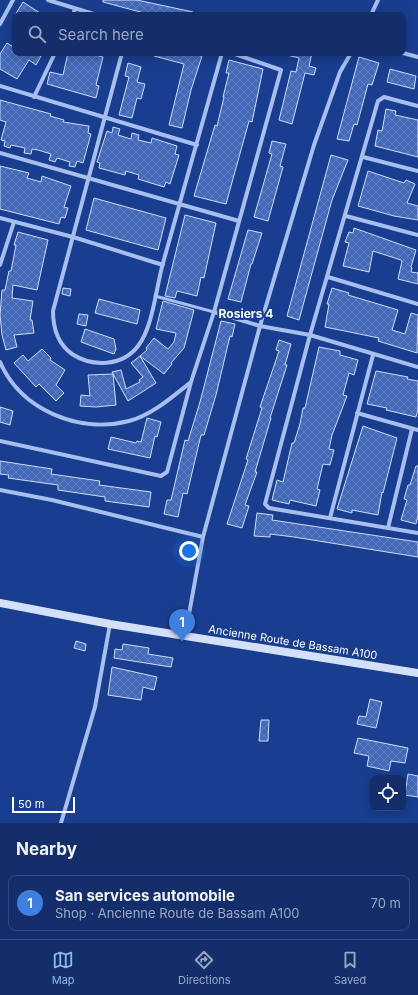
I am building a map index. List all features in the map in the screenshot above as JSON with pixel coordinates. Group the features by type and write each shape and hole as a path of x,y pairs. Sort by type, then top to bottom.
{"main road":[{"name":"Ancienne Route de Bassam A100","path":"0,603 110,624 418,673"}],"street":[{"path":"0,24 13,0"},
{"path":"48,0 86,12"},
{"path":"372,12 378,0"},
{"path":"406,54 418,57"},
{"path":"34,97 54,56"},
{"path":"121,56 53,311 56,331 60,341 68,351 78,358 99,364 116,361 132,352 147,332 163,265 221,56"},
{"path":"0,441 161,476 167,472 191,382 214,312 281,70 241,56"},
{"path":"185,636 203,537 260,326 314,145 340,72 349,56"},
{"path":"0,86 197,145"},
{"path":"418,106 384,97 380,98 310,335 265,504 269,508 418,533"},
{"path":"0,153 239,221"},
{"path":"363,157 418,171"},
{"path":"346,216 418,236"},
{"path":"0,218 73,237 163,265"},
{"path":"0,265 14,222"},
{"path":"328,277 418,304"},
{"path":"214,312 260,326 310,335 373,355 418,367"},
{"path":"330,518 373,355"},
{"path":"0,362 9,379 29,400 55,415 84,423 108,424 129,421 156,408 191,382"},
{"path":"357,414 418,430"},
{"path":"388,528 412,429"},
{"path":"0,490 52,500 203,537"},
{"path":"61,823 95,707 110,624"}],"lane":[{"path":"155,296 214,312"}],"building":[{"path":"103,0 137,0 193,12 140,12 103,2"},
{"path":"23,2 38,12 17,12"},
{"path":"7,43 12,46 12,56 41,56 36,65 29,60 17,79 0,69 0,54"},
{"path":"67,56 103,57 96,85 99,86 96,98 47,84 50,72 63,75"},
{"path":"154,56 202,56 191,90 182,128 169,125 184,64"},
{"path":"291,56 311,56 309,66 316,68 314,75 305,73 292,124 279,120 291,71 296,72 299,58"},
{"path":"359,57 379,63 372,85 368,84 357,125 354,124 349,141 337,139"},
{"path":"229,60 263,69 252,122 249,121 226,204 194,196 215,125 217,126 229,73 226,73"},
{"path":"128,63 141,67 137,82 145,84 141,99 137,98 132,118 119,115 129,77 125,76"},
{"path":"390,69 416,76 414,89 387,82"},
{"path":"0,100 51,114 50,116 64,120 63,122 89,126 88,133 91,134 83,163 77,161 75,167 69,166 70,162 57,158 55,162 49,160 51,154 38,150 32,149 31,154 24,153 25,148 11,145 10,148 4,146 5,141 1,140 6,122 0,120"},
{"path":"386,109 396,111 395,115 418,120 418,157 375,146 378,130 382,131"},
{"path":"113,127 120,129 118,135 131,139 132,133 139,135 138,140 151,143 152,138 177,146 175,154 179,155 170,184 166,182 164,187 138,179 139,175 126,171 125,175 99,168 100,163 97,162 107,131 112,133"},
{"path":"272,141 286,144 280,166 283,167 268,221 254,217 272,154 269,153"},
{"path":"331,155 348,160 332,200 299,320 287,316"},
{"path":"0,166 29,173 27,178 41,182 42,176 71,186 64,207 68,208 65,218 61,217 59,224 0,209"},
{"path":"368,171 404,183 406,180 415,184 407,203 418,206 418,220 394,216 358,206"},
{"path":"94,198 166,218 158,250 86,230"},
{"path":"185,215 216,223 204,278 201,277 197,296 177,291 175,298 165,296"},
{"path":"354,228 416,250 411,272 418,273 418,284 398,279 401,260 373,251 369,272 343,266 349,243 345,242 349,232 353,233"},
{"path":"248,230 262,233 251,264 241,302 228,299"},
{"path":"18,232 48,240 37,290 13,285 12,298 33,301 30,320 32,320 34,333 14,335 17,347 6,350 2,335 0,315 2,290 5,290 9,271 11,271 16,245 14,245"},
{"path":"63,288 71,289 70,296 62,294"},
{"path":"332,288 349,293 348,295 398,310 392,330 405,334 411,313 418,315 417,353 378,341 379,338 325,327 329,304 327,304"},
{"path":"99,299 140,310 137,324 95,313"},
{"path":"163,301 194,310 184,348 164,374 140,356 147,350 146,348 154,338 168,349 174,342 176,333 156,329"},
{"path":"79,314 88,315 86,326 77,324"},
{"path":"221,321 235,324 232,337 230,336 216,395 204,435 201,435 187,494 183,493 178,517 164,514 167,500 171,500 185,440 188,441 200,402"},
{"path":"85,329 114,339 116,349 114,354 81,342"},
{"path":"279,340 291,344 285,365 287,365 270,418 255,472 257,472 245,505 249,506 242,528 227,524 248,460 246,459 262,408 260,407 279,351 276,350"},
{"path":"319,347 340,351 340,355 358,360 354,375 349,373 343,395 347,396 332,435 329,449 334,450 330,465 323,464 317,489 320,490 316,506 290,500 289,504 272,500 277,480 283,482 292,443 294,443 300,424 303,408 305,408"},
{"path":"42,349 51,358 50,360 65,370 56,385 64,393 56,401 39,384 36,387 14,363 23,355 28,361"},
{"path":"140,356 156,383 128,401 112,372 121,370 126,389 140,382 139,380 143,377 131,363"},
{"path":"376,371 408,377 407,379 418,381 418,409 416,417 386,410 387,408 367,404"},
{"path":"113,374 116,405 96,407 80,406 81,395 90,396 88,375"},
{"path":"0,407 13,411 10,425 0,422"},
{"path":"147,418 161,422 157,437 155,436 150,458 108,449 111,437 136,443 137,441 141,442"},
{"path":"363,426 397,438 383,493 382,492 378,515 352,510 352,513 337,509"},
{"path":"0,461 52,469 51,474 100,481 99,485 151,492 149,507 105,501 105,497 58,490 58,485 8,478 9,475 0,474"},
{"path":"416,466 418,466 418,515 416,524 401,520 407,500 404,499"},
{"path":"257,513 273,515 272,520 418,542 418,557 294,537 270,534 270,537 254,536"},
{"path":"76,641 86,644 85,651 74,648"},
{"path":"123,644 149,648 148,654 173,658 171,667 114,658 115,649 122,650"},
{"path":"112,667 157,677 154,690 143,687 141,700 108,695"},
{"path":"370,699 382,702 376,728 357,724 359,716 366,717"},
{"path":"261,720 269,720 268,741 259,741"},
{"path":"358,738 408,748 405,763 391,761 389,771 367,766 369,756 354,753"},
{"path":"408,774 418,776 418,797 406,795"}],"place":[{"name":"San services automobile","path":"182,642"}],"district":[{"name":"Rosiers 4","path":"246,313"}]}
